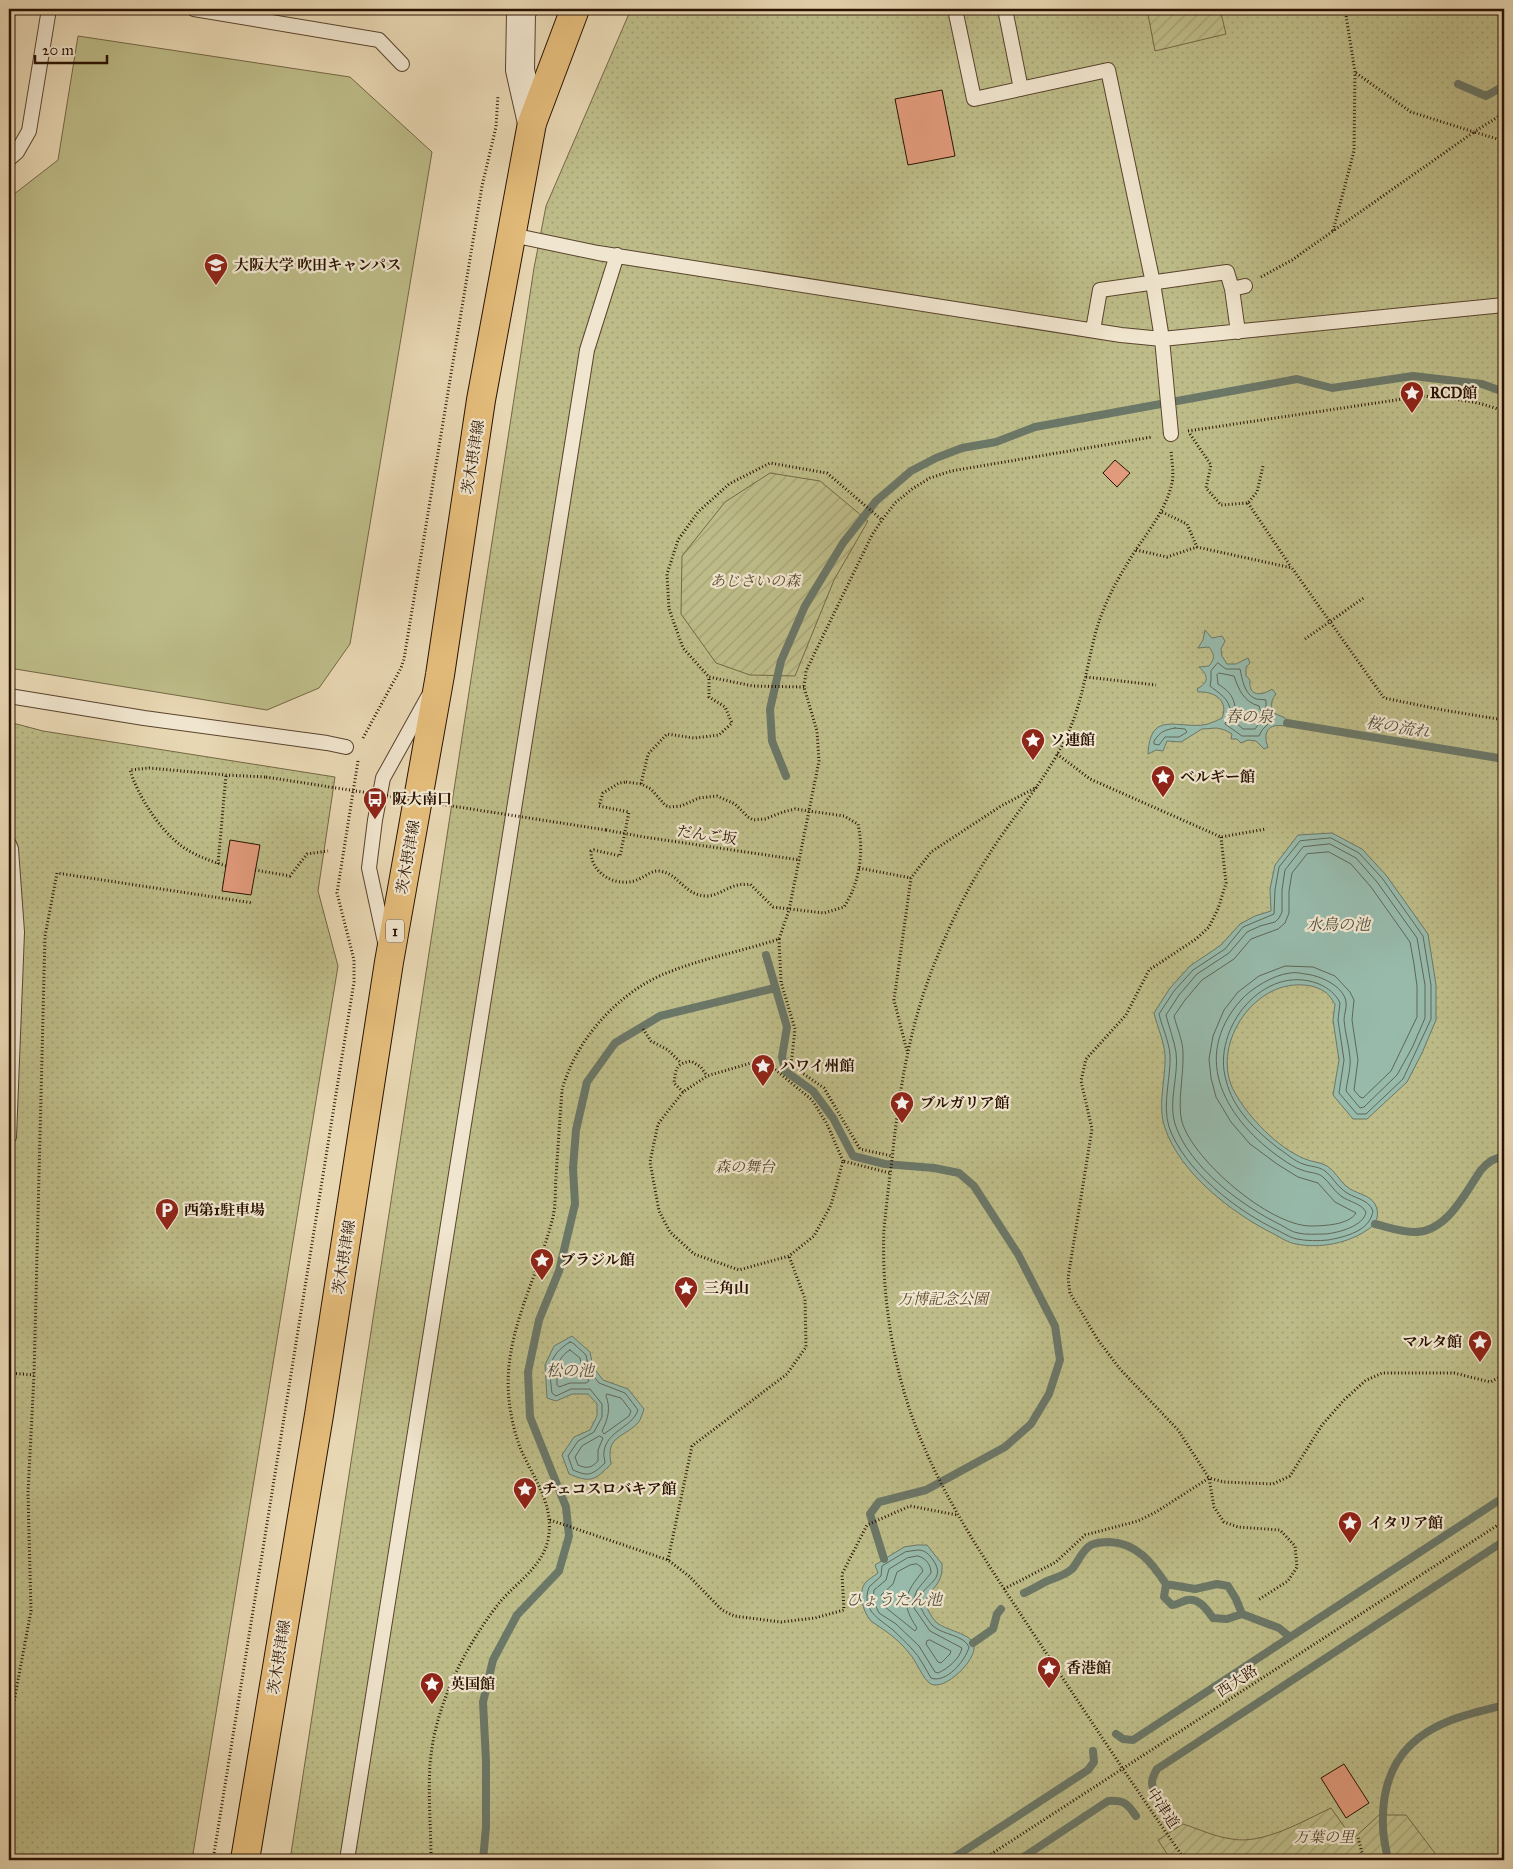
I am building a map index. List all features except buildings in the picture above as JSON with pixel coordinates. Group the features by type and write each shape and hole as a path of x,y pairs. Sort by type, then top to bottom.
{"main road":[{"name":"茨木摂津線","path":"245,1860 319,1415 390,962 440,675 481,400 532,124 575,9"}],"street":[{"path":"522,9 520,70 532,124"}],"lane":[{"path":"9,159 17,152 29,131 49,9"},
{"path":"194,9 379,40 402,64"},
{"path":"955,9 974,99 1108,70 1153,283 1162,339 1171,434"},
{"path":"1005,9 1021,88"},
{"path":"512,235 617,255 1093,330 1162,339 1504,305"},
{"path":"347,1860 586,350 617,255"},
{"path":"1093,330 1100,290 1227,272 1239,287 1238,332"},
{"path":"390,962 369,868 375,820 383,778 440,675"},
{"path":"9,696 144,718 346,747"},
{"path":"9,844 18,932 9,1137"}],"path":[{"path":"1333,231 1354,151 1355,72 1345,9"},
{"path":"1502,9 1504,20"},
{"path":"1355,72 1411,112 1504,141"},
{"path":"361,745 366,731 401,668 404,659 482,186 496,127 498,89"},
{"path":"1239,287 1292,260 1504,113"},
{"path":"892,1156 860,1148 824,1088 791,1065 795,1029 781,982 779,939 789,910 819,761 817,731 804,687 806,671 872,535 895,503 912,489 930,478 950,471 1189,431 1423,396 1459,400 1496,408 1504,412"},
{"path":"1189,431 1211,465 1206,488 1221,504 1248,503 1257,492 1263,466"},
{"name":"中津道","path":"1171,434 1172,481 1162,512 1115,583 1104,606 1095,635 1086,677 1070,728 1038,786 1008,826 981,868 957,911 933,966 907,1052 897,1104 884,1232 884,1262 889,1321 898,1370 918,1436 943,1489 1004,1589 1185,1860"},
{"path":"804,687 753,686 709,677 683,648 669,609 667,574 678,540 698,512 729,484 770,463 827,473 882,520"},
{"path":"1248,503 1384,698 1504,720"},
{"path":"1162,512 1187,524 1197,547"},
{"path":"1136,550 1167,557 1197,547 1292,568"},
{"path":"1305,639 1365,597"},
{"path":"641,784 648,754 667,734 694,738 719,735 732,723 725,707 709,697 709,677"},
{"path":"1086,677 1156,685"},
{"path":"1057,754 1090,779 1221,836 1266,829"},
{"path":"213,1860 354,982 354,960 336,893 360,755"},
{"name":"だんご坂","path":"218,864 182,846 166,830 144,801 134,784 130,770 149,768 266,777 800,860"},
{"path":"226,775 218,864 226,866"},
{"path":"619,783 641,784 651,789 669,807 681,806 699,798 717,796 735,804 753,820 765,820 795,809 809,811 844,816 858,824 862,843 854,892 844,907 824,913 773,907 750,884 737,885 716,895 705,896 686,889 671,874 660,871 654,871 637,880 628,882 611,880 601,874 594,865 591,852 594,850 620,856 628,812 599,806 603,793 619,783"},
{"path":"907,1052 894,1000 911,878 931,852 1001,806 1038,786"},
{"path":"1221,836 1226,884 1218,909 1209,927 1196,939 1150,970 1126,1014 1086,1059 1080,1081 1092,1129 1068,1278 1070,1293 1098,1340 1120,1369 1178,1430 1209,1478 1214,1507 1224,1522 1238,1527 1280,1530 1294,1546 1297,1567 1288,1581 1258,1600"},
{"path":"255,870 290,876 307,854 328,851"},
{"path":"859,868 911,878"},
{"path":"9,1728 31,1611 28,1493 34,1375 45,936 57,873 253,903"},
{"path":"431,1860 430,1766 437,1726 450,1688 472,1644 496,1606 544,1555 548,1539 550,1520 540,1486 516,1438 509,1401 508,1370 513,1338 553,1216 562,1090 567,1072 577,1052 594,1028 625,998 646,983 668,972 779,939"},
{"path":"643,1029 651,1041 668,1050 681,1063"},
{"path":"683,1092 674,1083 676,1070 681,1063 691,1061 700,1067 707,1076"},
{"path":"750,1063 772,1068 812,1100 827,1124 843,1162 832,1205 814,1236 789,1256 739,1270 694,1254 670,1232 659,1211 650,1162 658,1124 683,1092 707,1076 750,1063"},
{"path":"843,1162 890,1173"},
{"path":"668,1560 692,1446 787,1374 806,1347 805,1299 789,1256"},
{"path":"9,1373 34,1375"},
{"path":"1004,1589 1056,1562 1085,1535 1138,1521 1156,1512 1209,1478 1224,1482 1273,1484 1290,1476 1322,1425 1344,1400 1365,1382 1382,1373 1454,1373 1490,1382 1504,1375"},
{"path":"550,1520 668,1560 689,1576 722,1610 734,1616 781,1622 815,1618 844,1610 842,1574 867,1525 910,1506 958,1515"},
{"name":"西大路","path":"982,1860 1504,1521"},
{"path":"1358,1838 1364,1860"}],"green space":[{"name":"万博記念公園","path":"631,9 1504,9 1504,1860 290,1860 534,268 546,206"},
{"path":"1147,9 1220,9 1226,34 1155,51"},
{"name":"大阪大学 吹田キャンパス","path":"78,36 350,77 432,152 350,644 319,688 267,710 9,668 9,198 58,160"},
{"name":"あじさいの森","path":"770,473 820,481 868,521 834,580 795,676 750,675 716,663 681,614 682,556 725,502"},
{"name":"西第1駐車場","path":"9,722 43,731 335,777 318,891 338,966 192,1860 9,1860"},
{"name":"万葉の里","path":"1331,1808 1353,1839 1379,1815 1406,1815 1440,1860 1171,1860 1158,1840 1183,1824 1226,1838 1257,1839 1283,1831"}],"water":[{"name":"春の泉","path":"1205,630 1212,638 1222,636 1225,641 1221,649 1222,656 1227,664 1236,664 1248,658 1250,663 1246,667 1246,676 1250,680 1251,690 1256,694 1260,694 1272,689 1276,694 1272,703 1274,713 1285,718 1287,723 1284,726 1271,727 1268,730 1266,742 1268,747 1264,749 1256,741 1248,740 1241,743 1237,739 1231,739 1232,734 1217,728 1202,729 1181,742 1167,741 1163,751 1156,750 1148,754 1150,741 1154,732 1159,727 1166,724 1203,725 1222,718 1224,707 1219,698 1210,693 1198,692 1197,689 1206,681 1205,673 1199,667 1209,666 1213,659 1213,654 1209,647 1198,648 1203,640"},
{"name":"水鳥の池","path":"1332,833 1362,849 1386,875 1428,934 1436,985 1436,1020 1407,1082 1367,1119 1353,1119 1333,1095 1339,1060 1333,1020 1335,1004 1326,993 1318,988 1303,985 1284,987 1267,994 1252,1006 1240,1021 1232,1038 1227,1057 1228,1075 1241,1103 1256,1122 1285,1148 1308,1160 1327,1166 1346,1186 1369,1198 1377,1207 1377,1217 1370,1228 1344,1241 1315,1246 1293,1243 1258,1226 1225,1204 1195,1176 1183,1161 1172,1145 1163,1119 1162,1101 1165,1055 1154,1013 1170,988 1190,966 1221,945 1240,924 1255,916 1271,911 1270,889 1275,865 1298,835"},
{"name":"松の池","path":"572,1336 590,1352 593,1367 603,1380 628,1389 644,1409 637,1424 613,1443 610,1455 611,1464 592,1479 582,1479 569,1474 562,1455 574,1437 590,1430 597,1416 597,1404 588,1394 572,1394 556,1401 547,1398 545,1365 554,1346"},
{"name":"ひょうたん池","path":"927,1545 942,1564 941,1577 924,1603 936,1622 968,1638 974,1645 971,1658 959,1673 952,1679 937,1685 928,1682 902,1644 871,1621 862,1602 863,1586 878,1573 875,1565 904,1547"}],"waterway":[{"path":"1458,84 1486,96 1504,86"},
{"path":"786,776 772,741 770,709 781,661 805,606 843,543 876,501 911,471 936,458 962,448 996,442 1035,427 1297,379 1332,388 1413,376 1482,384 1504,392"},
{"name":"桜の流れ","path":"1287,723 1504,759"},
{"path":"766,955 787,1027 782,1057 785,1071 813,1091 833,1118 853,1156 885,1164 934,1168 959,1173 974,1186 1018,1254 1055,1326 1060,1360 1049,1394 1031,1424 1005,1447 926,1490 879,1502 870,1514 884,1559"},
{"path":"483,1860 486,1827 486,1761 483,1702 493,1660 517,1615 559,1571 569,1536 566,1507 530,1417 528,1372 539,1320 559,1271 575,1204 573,1168 576,1130 587,1082 615,1043 660,1016 775,988"},
{"path":"1375,1224 1412,1232 1428,1230 1438,1225 1455,1209 1483,1167 1494,1159 1504,1157"},
{"path":"1116,1734 1123,1739 1133,1740 1504,1497"},
{"path":"1160,1800 1152,1785 1157,1769 1504,1541"},
{"path":"1024,1593 1072,1569 1085,1550 1091,1545 1103,1542 1120,1543 1136,1550 1155,1569 1166,1584 1164,1597 1172,1605 1187,1600 1196,1601 1203,1605 1213,1618 1227,1619 1242,1614 1279,1628 1290,1637"},
{"path":"1166,1584 1195,1589 1217,1584 1228,1586 1242,1614"},
{"path":"973,1643 993,1629 997,1614 1001,1609"},
{"path":"1388,1860 1383,1830 1383,1808 1390,1775 1397,1761 1418,1738 1432,1729 1469,1714 1504,1705"},
{"path":"950,1860 1088,1770 1094,1762 1093,1751"},
{"path":"1019,1860 1108,1801 1125,1803 1136,1816"}],"place":[{"name":"大阪大学 吹田キャンパス","path":"216,286"},
{"name":"RCD館","path":"1412,414"},
{"name":"ソ連館","path":"1033,761"},
{"name":"ベルギー館","path":"1163,798"},
{"name":"阪大南口","path":"375,820"},
{"name":"ハワイ州館","path":"763,1087"},
{"name":"ブルガリア館","path":"902,1124"},
{"name":"西第1駐車場","path":"167,1231"},
{"name":"ブラジル館","path":"542,1281"},
{"name":"三角山","path":"686,1309"},
{"name":"マルタ館","path":"1480,1363"},
{"name":"チェコスロバキア館","path":"525,1510"},
{"name":"イタリア館","path":"1350,1544"},
{"name":"香港館","path":"1049,1689"},
{"name":"英国館","path":"432,1705"}],"park label":[{"name":"森の舞台","path":"745,1167"}]}
